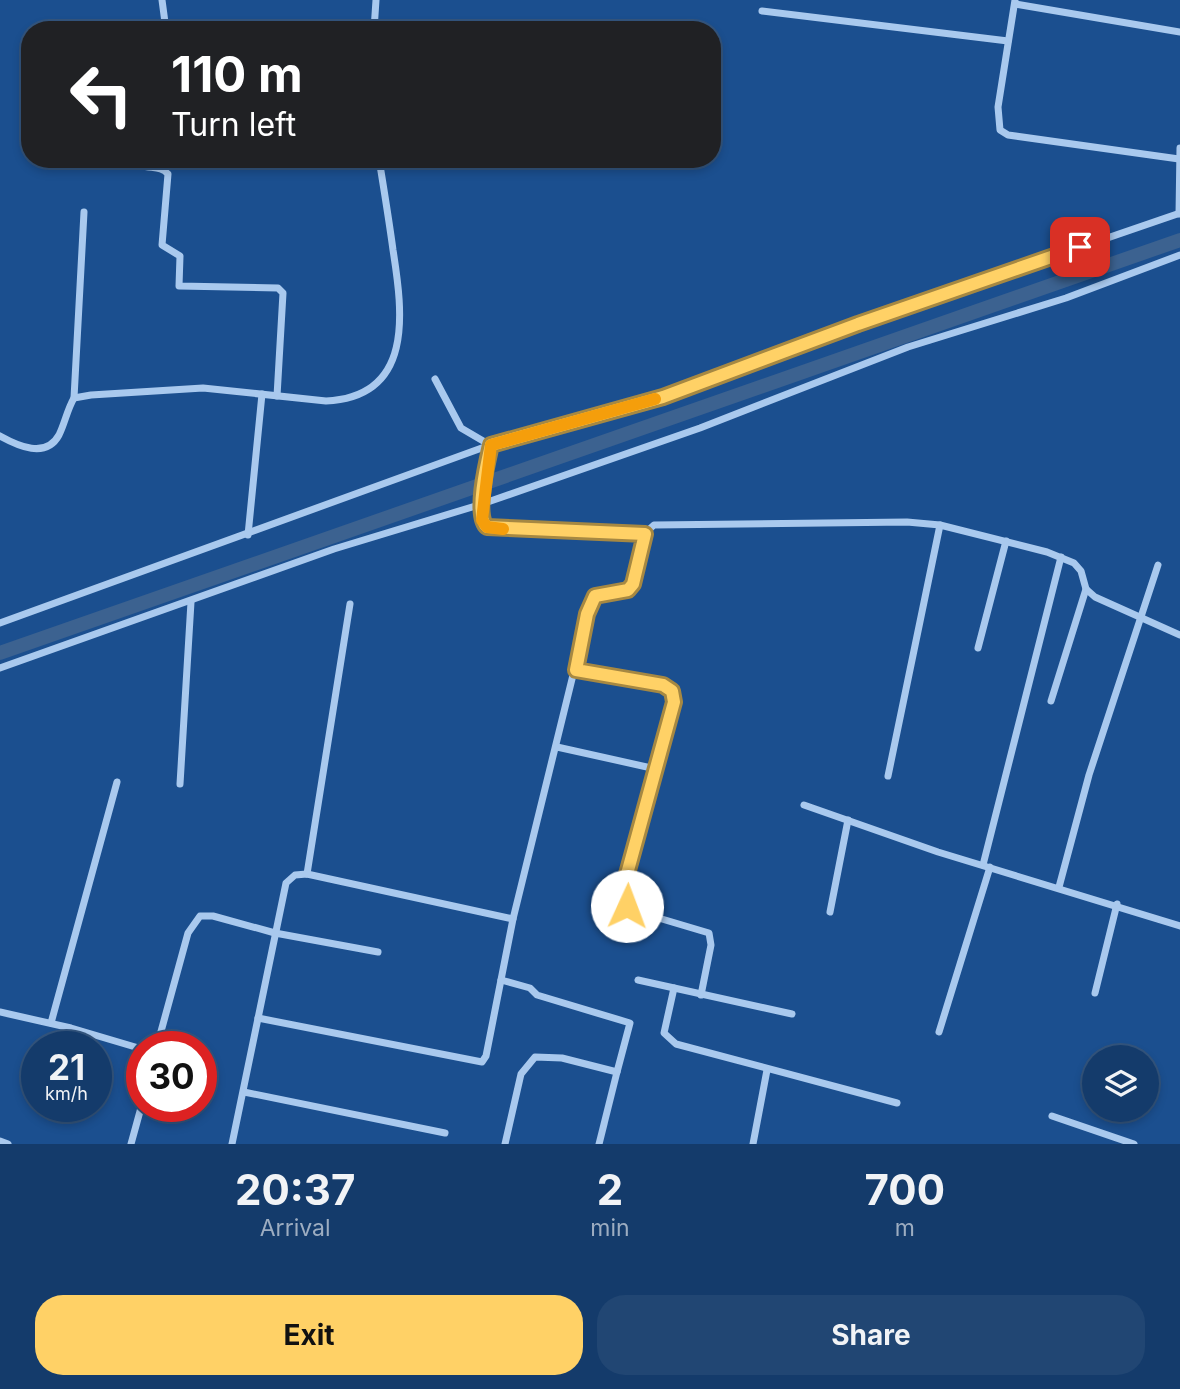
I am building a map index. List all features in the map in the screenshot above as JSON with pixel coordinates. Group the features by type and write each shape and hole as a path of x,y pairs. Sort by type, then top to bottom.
{"street":[{"path":"162,0 165,21"},
{"path":"375,21 376,0"},
{"path":"1179,159 1008,135 1000,130 998,107 1015,2 1180,32"},
{"path":"762,12 1008,41"},
{"path":"0,623 491,445 663,397 858,324 1179,213 1180,148"},
{"path":"162,168 168,174 162,245 179,253 179,286 278,288 283,293 277,396"},
{"path":"74,398 202,388 347,400 370,389 385,373 395,354 402,327 401,302 380,168"},
{"path":"0,436 21,447 36,449 51,445 60,434 74,398 84,212"},
{"path":"0,668 334,549 482,504 700,428 908,347 1066,298 1180,255"},
{"path":"435,379 461,428 491,445"},
{"path":"248,535 262,394"},
{"path":"491,445 483,491 484,524 495,528 645,534"},
{"path":"258,1018 482,1062 486,1056 513,919 576,670 587,614 595,596 628,590 633,584 645,534 654,525 907,522 940,525 1006,541 1074,563 1081,571 1086,589 1095,597 1180,635"},
{"path":"888,776 940,525"},
{"path":"978,648 1006,541"},
{"path":"939,1032 987,866 1061,558"},
{"path":"1059,887 1089,775 1158,565"},
{"path":"1051,701 1086,589"},
{"path":"180,784 191,602"},
{"path":"307,874 350,604"},
{"path":"576,670 663,685 672,691 674,702 624,895 627,906 635,911 709,933 711,945 701,995"},
{"path":"557,747 656,769"},
{"path":"51,1023 117,782"},
{"path":"804,805 1180,926"},
{"path":"830,912 848,820"},
{"path":"232,1144 286,883 295,875 307,874 513,919"},
{"path":"1095,993 1117,904"},
{"path":"161,1031 193,922 200,916 213,916 275,933 378,952"},
{"path":"501,979 530,988 537,995 630,1023 599,1144"},
{"path":"638,980 792,1014"},
{"path":"674,988 664,1033 676,1044 897,1103"},
{"path":"0,1013 51,1023 126,1044"},
{"path":"505,1144 522,1074 534,1057 562,1058 617,1072"},
{"path":"753,1144 767,1070"},
{"path":"244,1092 445,1133"},
{"path":"1052,1116 1135,1144"},
{"path":"131,1144 137,1122"},
{"path":"0,1141 8,1144"}],"waterway":[{"path":"0,653 1180,240"}],"slow traffic":[{"path":"503,529 487,527 482,520 491,445 655,399"}],"route":[{"path":"627,906 624,885 674,702 672,691 663,685 576,670 587,614 595,596 628,590 633,584 645,534 487,527 482,520 482,504 491,445 663,397 858,324 1080,247"}]}
